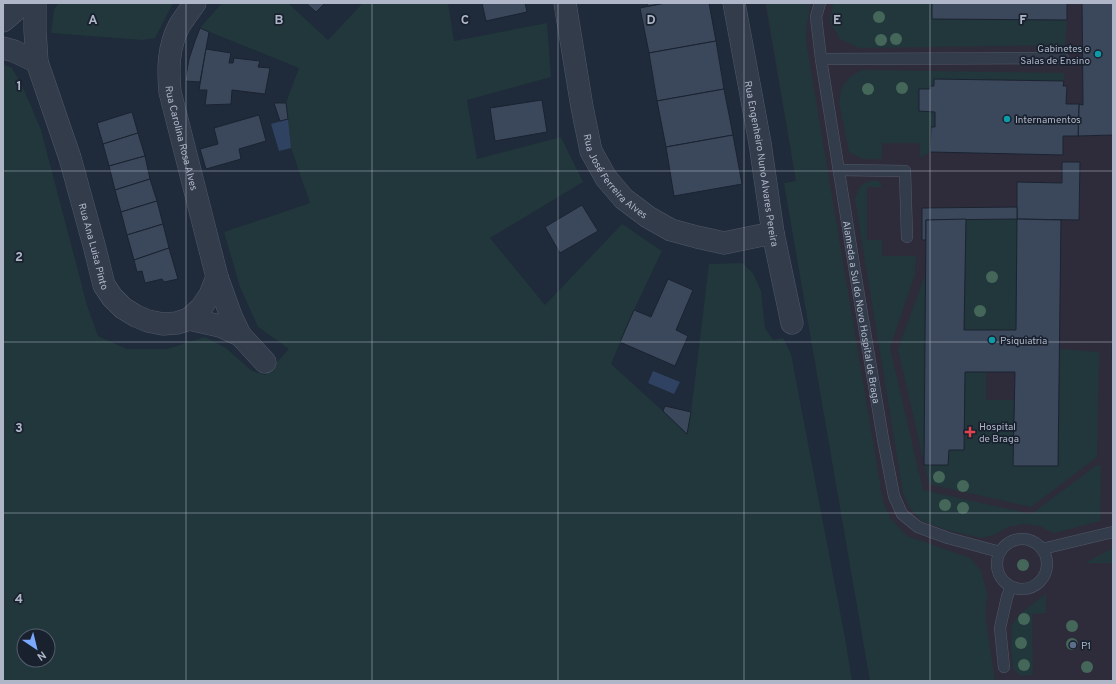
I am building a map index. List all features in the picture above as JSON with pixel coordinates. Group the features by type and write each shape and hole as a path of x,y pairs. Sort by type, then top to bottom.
{"street":[{"path":"3,21 24,3"},
{"name":"Rua Ana Luisa Pinto","path":"35,3 37,62 70,158 104,285 112,297 123,308 148,321 162,324 177,323 189,319"},
{"name":"Rua Carolina Rosa Alves","path":"196,3 179,26 170,47 168,71 170,92 217,277 226,303 240,335"},
{"name":"Rua José Ferreira Alves","path":"565,3 582,107 591,151 606,178 624,199 648,217 671,230 697,237 724,243 773,233"},
{"name":"Rua Engenheiro Nuno Alvares Pereira","path":"734,3 760,143 773,233 792,323"},
{"path":"3,48 14,51 37,62"},
{"path":"189,319 201,308 210,295 217,277"},
{"path":"189,319 220,326 240,335 265,362"}],"lane":[{"name":"Alameda a Sul do Novo Hospital de Braga","path":"820,3 816,17 821,59 862,316 894,496 902,514 918,527 948,538 1000,552"},
{"path":"821,59 1064,58"},
{"path":"839,170 905,171 907,237"},
{"path":"1042,549 1113,532"},
{"path":"1022,539 1034,542 1042,549 1047,557 1048,567 1041,582 1027,590 1020,590 1004,583 998,572 997,564 1000,552 1008,544 1015,540 1022,539"},
{"path":"1004,667 1000,628 1007,597 1011,587"}],"shaded area":[{"name":"Hospital de Braga","path":"765,3 1113,3 1113,681 870,681 784,183 796,181"}],"green space":[{"path":"58,3 173,3 155,38 143,40 51,33 54,10"},
{"path":"222,3 288,3 328,40 361,5 360,3 448,3 454,41 547,23 551,77 467,100 477,159 561,137 583,182 490,238 545,305 622,224 662,251 634,310 611,364 687,433 691,412 709,264 742,263 753,273 761,291 765,328 773,340 783,338 791,354 852,681 5,681 3,679 3,64 12,68 22,85 41,130 87,305 98,336 127,349 167,349 205,337 226,348 252,371 265,375 289,349 258,327 240,287 224,232 310,203 291,148 286,103 299,68 200,28"},
{"path":"766,3 811,3 807,23 806,41 883,502 891,519 907,536 970,558 981,571 987,593 985,615 995,681 870,681 784,183 796,181"},
{"path":"833,3 932,3 932,19 1067,20 1065,45 859,48 840,39 830,22"},
{"path":"862,70 1064,73 1064,81 934,79 934,86 930,86 930,89 919,89 919,111 935,112 935,127 931,127 930,152 920,158 920,143 882,143 882,159 862,159 849,152 839,102 842,87 850,77"},
{"path":"876,180 880,182 882,187 867,187 867,240 882,240 882,256 916,256 915,274 890,348 923,490 1031,514 1097,465 1101,466 1100,521 1054,533 1040,526 1024,524 1008,527 994,535 981,538 947,530 922,521 910,508 903,493 855,200 861,186 867,182"},
{"path":"966,219 1017,219 1016,330 965,330"},
{"path":"926,273 924,462 898,349"},
{"path":"1060,349 1099,352 1097,457 1031,507 929,484 925,465 948,465 949,450 964,449 965,372 986,372 986,400 1014,400 1013,466 1058,466"},
{"path":"1109,550 1113,550 1113,563 1085,563"},
{"path":"1046,594 1046,613 1032,614 1033,675 1019,676 1013,668 1011,650 1012,624 1022,612"}],"water":[{"path":"288,119 291,148 279,151 271,124"},
{"path":"653,371 680,382 674,394 648,383"}],"building":[{"path":"306,3 325,3 316,12"},
{"path":"482,3 525,3 527,12 486,21"},
{"path":"647,3 666,3 648,6"},
{"path":"666,3 709,3 716,41 649,53 640,8"},
{"path":"932,3 1067,3 1067,20 932,19"},
{"name":"Gabinetes e Salas de Ensino","path":"1082,3 1113,3 1113,135 1078,136 1079,104 1083,105"},
{"path":"200,28 209,32 200,82 185,81 189,59"},
{"path":"716,41 724,89 657,101 649,53"},
{"path":"206,49 231,53 229,63 233,63 234,58 260,61 258,67 270,68 265,94 232,90 231,104 205,105 207,90 199,90"},
{"name":"Internamentos","path":"934,79 1064,81 1063,86 1067,86 1066,104 1079,104 1078,136 1063,136 1063,155 930,152 931,127 935,127 935,112 919,111 919,89 930,89 930,86 934,86"},
{"path":"724,89 733,135 666,147 657,101"},
{"path":"542,100 547,132 495,141 490,108"},
{"path":"274,103 286,103 288,119 280,121"},
{"path":"132,112 138,133 103,144 97,123"},
{"path":"259,115 266,141 239,149 241,159 206,169 200,149 218,144 214,128"},
{"path":"138,133 145,156 109,166 103,144"},
{"path":"733,135 742,184 674,196 666,147"},
{"path":"145,156 150,179 115,190 109,166"},
{"path":"1062,162 1080,162 1079,220 1017,219 1017,182 1062,183"},
{"path":"150,179 157,201 121,212 115,190"},
{"path":"157,201 163,224 127,235 121,212"},
{"path":"582,205 598,231 560,253 545,227"},
{"path":"1017,207 1017,219 926,220 926,240 922,240 922,208"},
{"name":"Psiquiatria","path":"966,219 964,330 1016,330 1017,219 1061,220 1058,466 1013,466 1015,372 965,372 964,450 949,450 948,465 924,465 926,220"},
{"path":"163,224 169,248 134,260 127,235"},
{"path":"169,248 178,279 164,282 162,279 145,283 142,271 137,272 134,260"},
{"path":"668,279 693,290 676,330 688,336 675,366 620,342 634,310 651,317"},
{"path":"1113,309 1113,361 1112,361"},
{"path":"665,406 691,412 687,434 663,411"}],"place":[{"name":"Gabinetes e Salas de Ensino","path":"1098,54"},
{"name":"Internamentos","path":"1007,119"},
{"name":"Psiquiatria","path":"992,340"},
{"name":"Hospital de Braga","path":"970,432"},
{"name":"P1","path":"1073,645"}]}
